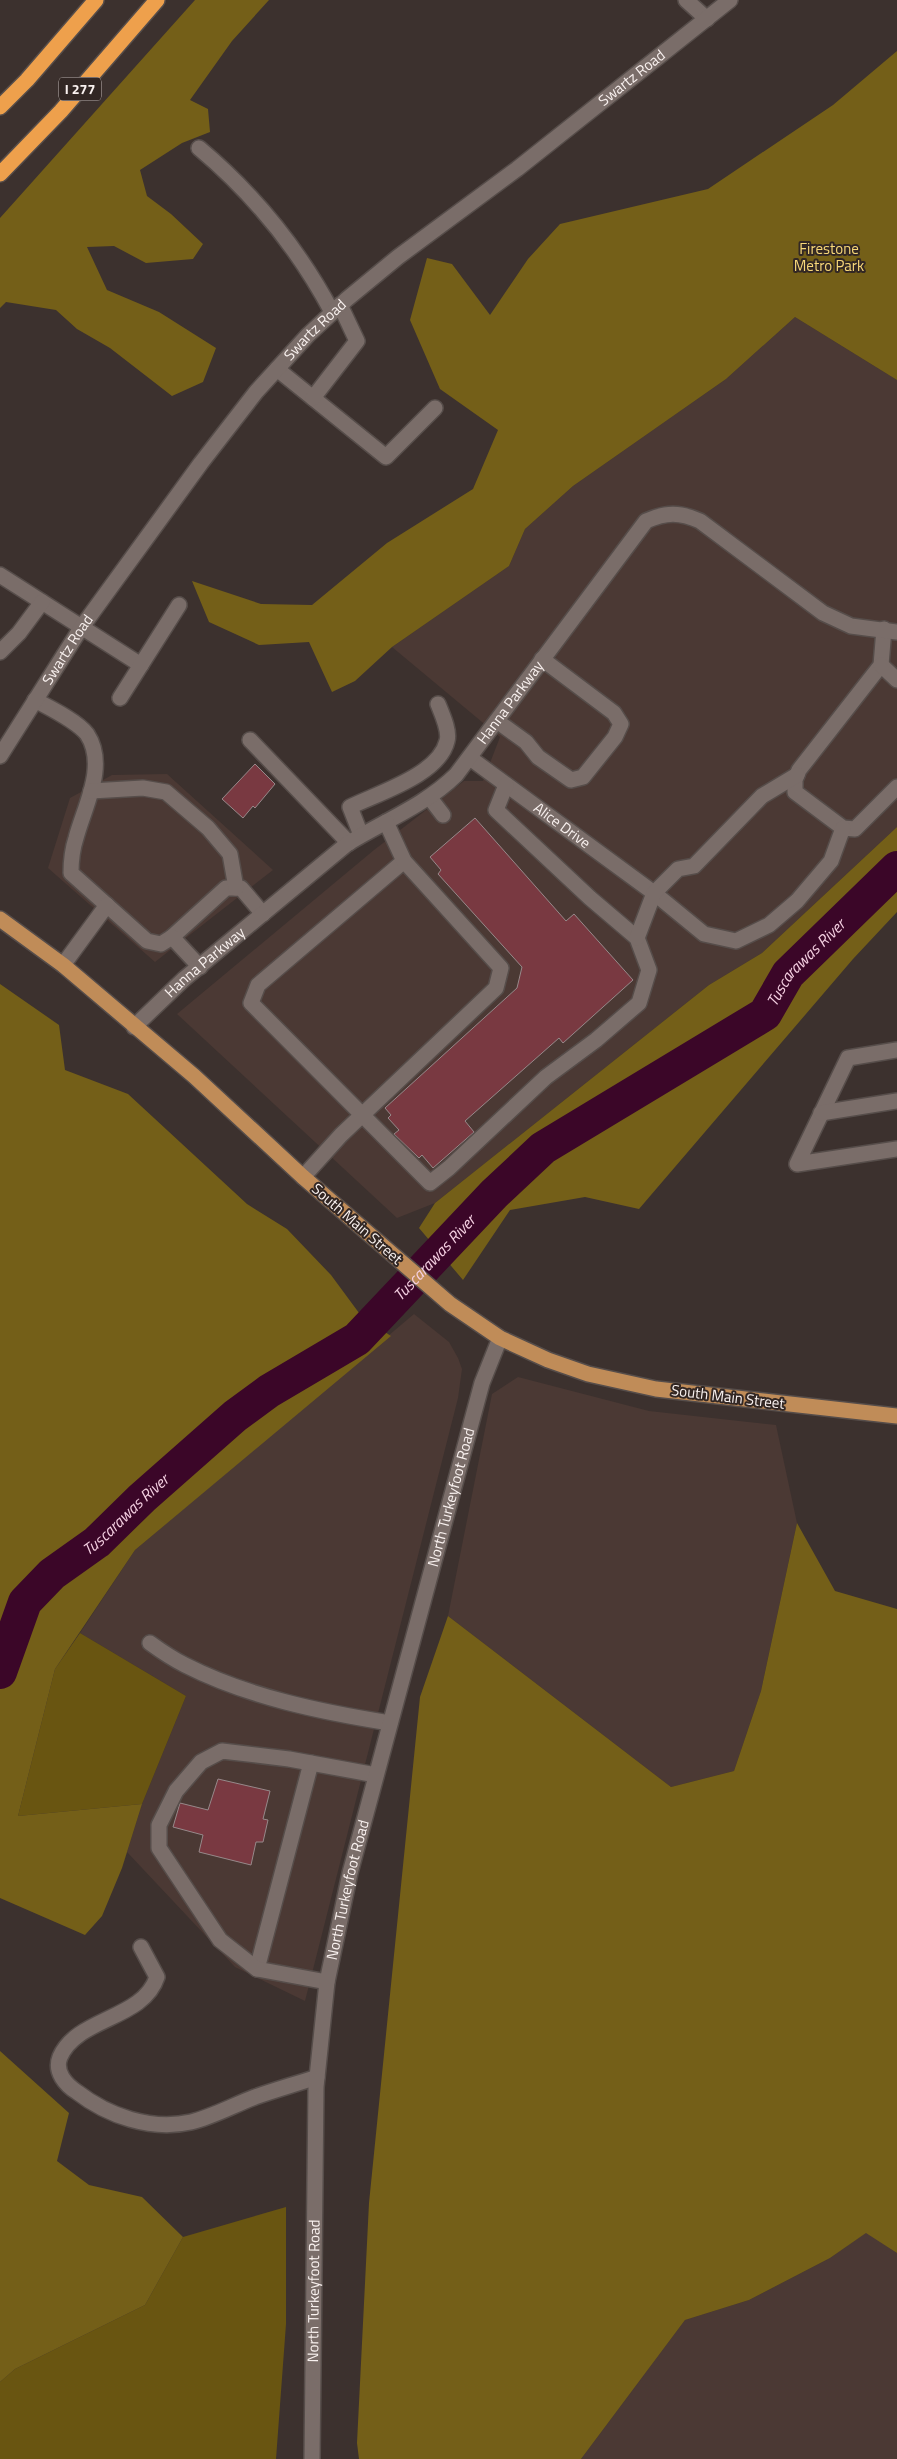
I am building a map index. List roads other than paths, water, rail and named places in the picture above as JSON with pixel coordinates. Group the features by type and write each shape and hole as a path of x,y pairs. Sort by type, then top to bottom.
{"highway":[{"path":"0,107 27,80 96,0"},
{"name":"I 277","path":"0,174 61,112 157,0"}],"main road":[{"name":"South Main Street","path":"0,919 63,965 194,1076 303,1177 450,1304 500,1338 548,1360 588,1374 656,1389 897,1416"}],"street":[{"path":"686,0 707,19"},
{"name":"Swartz Road","path":"0,756 81,628 201,463 277,369 336,309 398,257 517,169 730,0"},
{"path":"199,148 230,174 268,214 357,341 313,398"},
{"path":"277,369 386,457 435,408"},
{"name":"Hanna Parkway","path":"134,1027 200,967 355,839 430,798 465,764 641,526 659,515 674,513 700,521 823,613 851,626 891,630"},
{"path":"0,575 141,665"},
{"path":"0,652 19,633 42,602"},
{"path":"120,698 179,605"},
{"path":"891,630 881,665 799,770 795,792 844,828 855,829 897,787"},
{"path":"497,721 526,742 538,757 570,780 582,777 615,737 621,724 614,713 542,659"},
{"path":"881,665 897,680"},
{"path":"36,700 64,716 86,734 95,758 91,791 76,838 71,873 147,941 161,944 172,937 226,888 241,888 263,914"},
{"path":"355,839 350,807 405,781 424,770 441,755 448,740 438,704"},
{"path":"250,740 355,839"},
{"name":"Alice Drive","path":"441,755 465,764 506,785 654,893 704,934 736,941 769,925 797,901 831,861 844,828"},
{"path":"637,938 654,893 678,868 694,866 762,796 797,775"},
{"path":"404,861 258,984 251,1003 430,1183 546,1077 596,1040 639,1003 649,970 637,938 590,898 496,810 506,785"},
{"path":"91,791 143,788 166,792 208,828 230,854 236,888"},
{"path":"430,798 443,815"},
{"path":"303,1177 362,1115 496,988 501,968 404,861 386,822"},
{"path":"63,965 107,905"},
{"path":"172,937 200,967"},
{"path":"897,1050 848,1058 797,1164 897,1149"},
{"path":"821,1113 897,1101"},
{"name":"North Turkeyfoot Road","path":"312,2459 317,2078 327,1982 350,1873 376,1775 482,1382 500,1338"},
{"path":"150,1643 185,1665 229,1684 326,1713 390,1724"},
{"path":"327,1982 257,1969 220,1940 159,1848 159,1825 176,1792 201,1762 222,1751 311,1763 376,1775"},
{"path":"257,1969 311,1763"},
{"path":"141,1947 157,1977 152,1990 132,2006 74,2039 59,2058 60,2072 65,2083 96,2107 134,2121 159,2124 191,2122 263,2094 317,2078"}],"waterway":[{"name":"Tuscarawas River","path":"0,1672 25,1602 52,1574 97,1542 142,1498 235,1416 269,1391 357,1339 494,1194 543,1148 765,1014 788,974 897,868"}],"park label":[{"name":"Firestone Metro Park","path":"829,258"}]}
